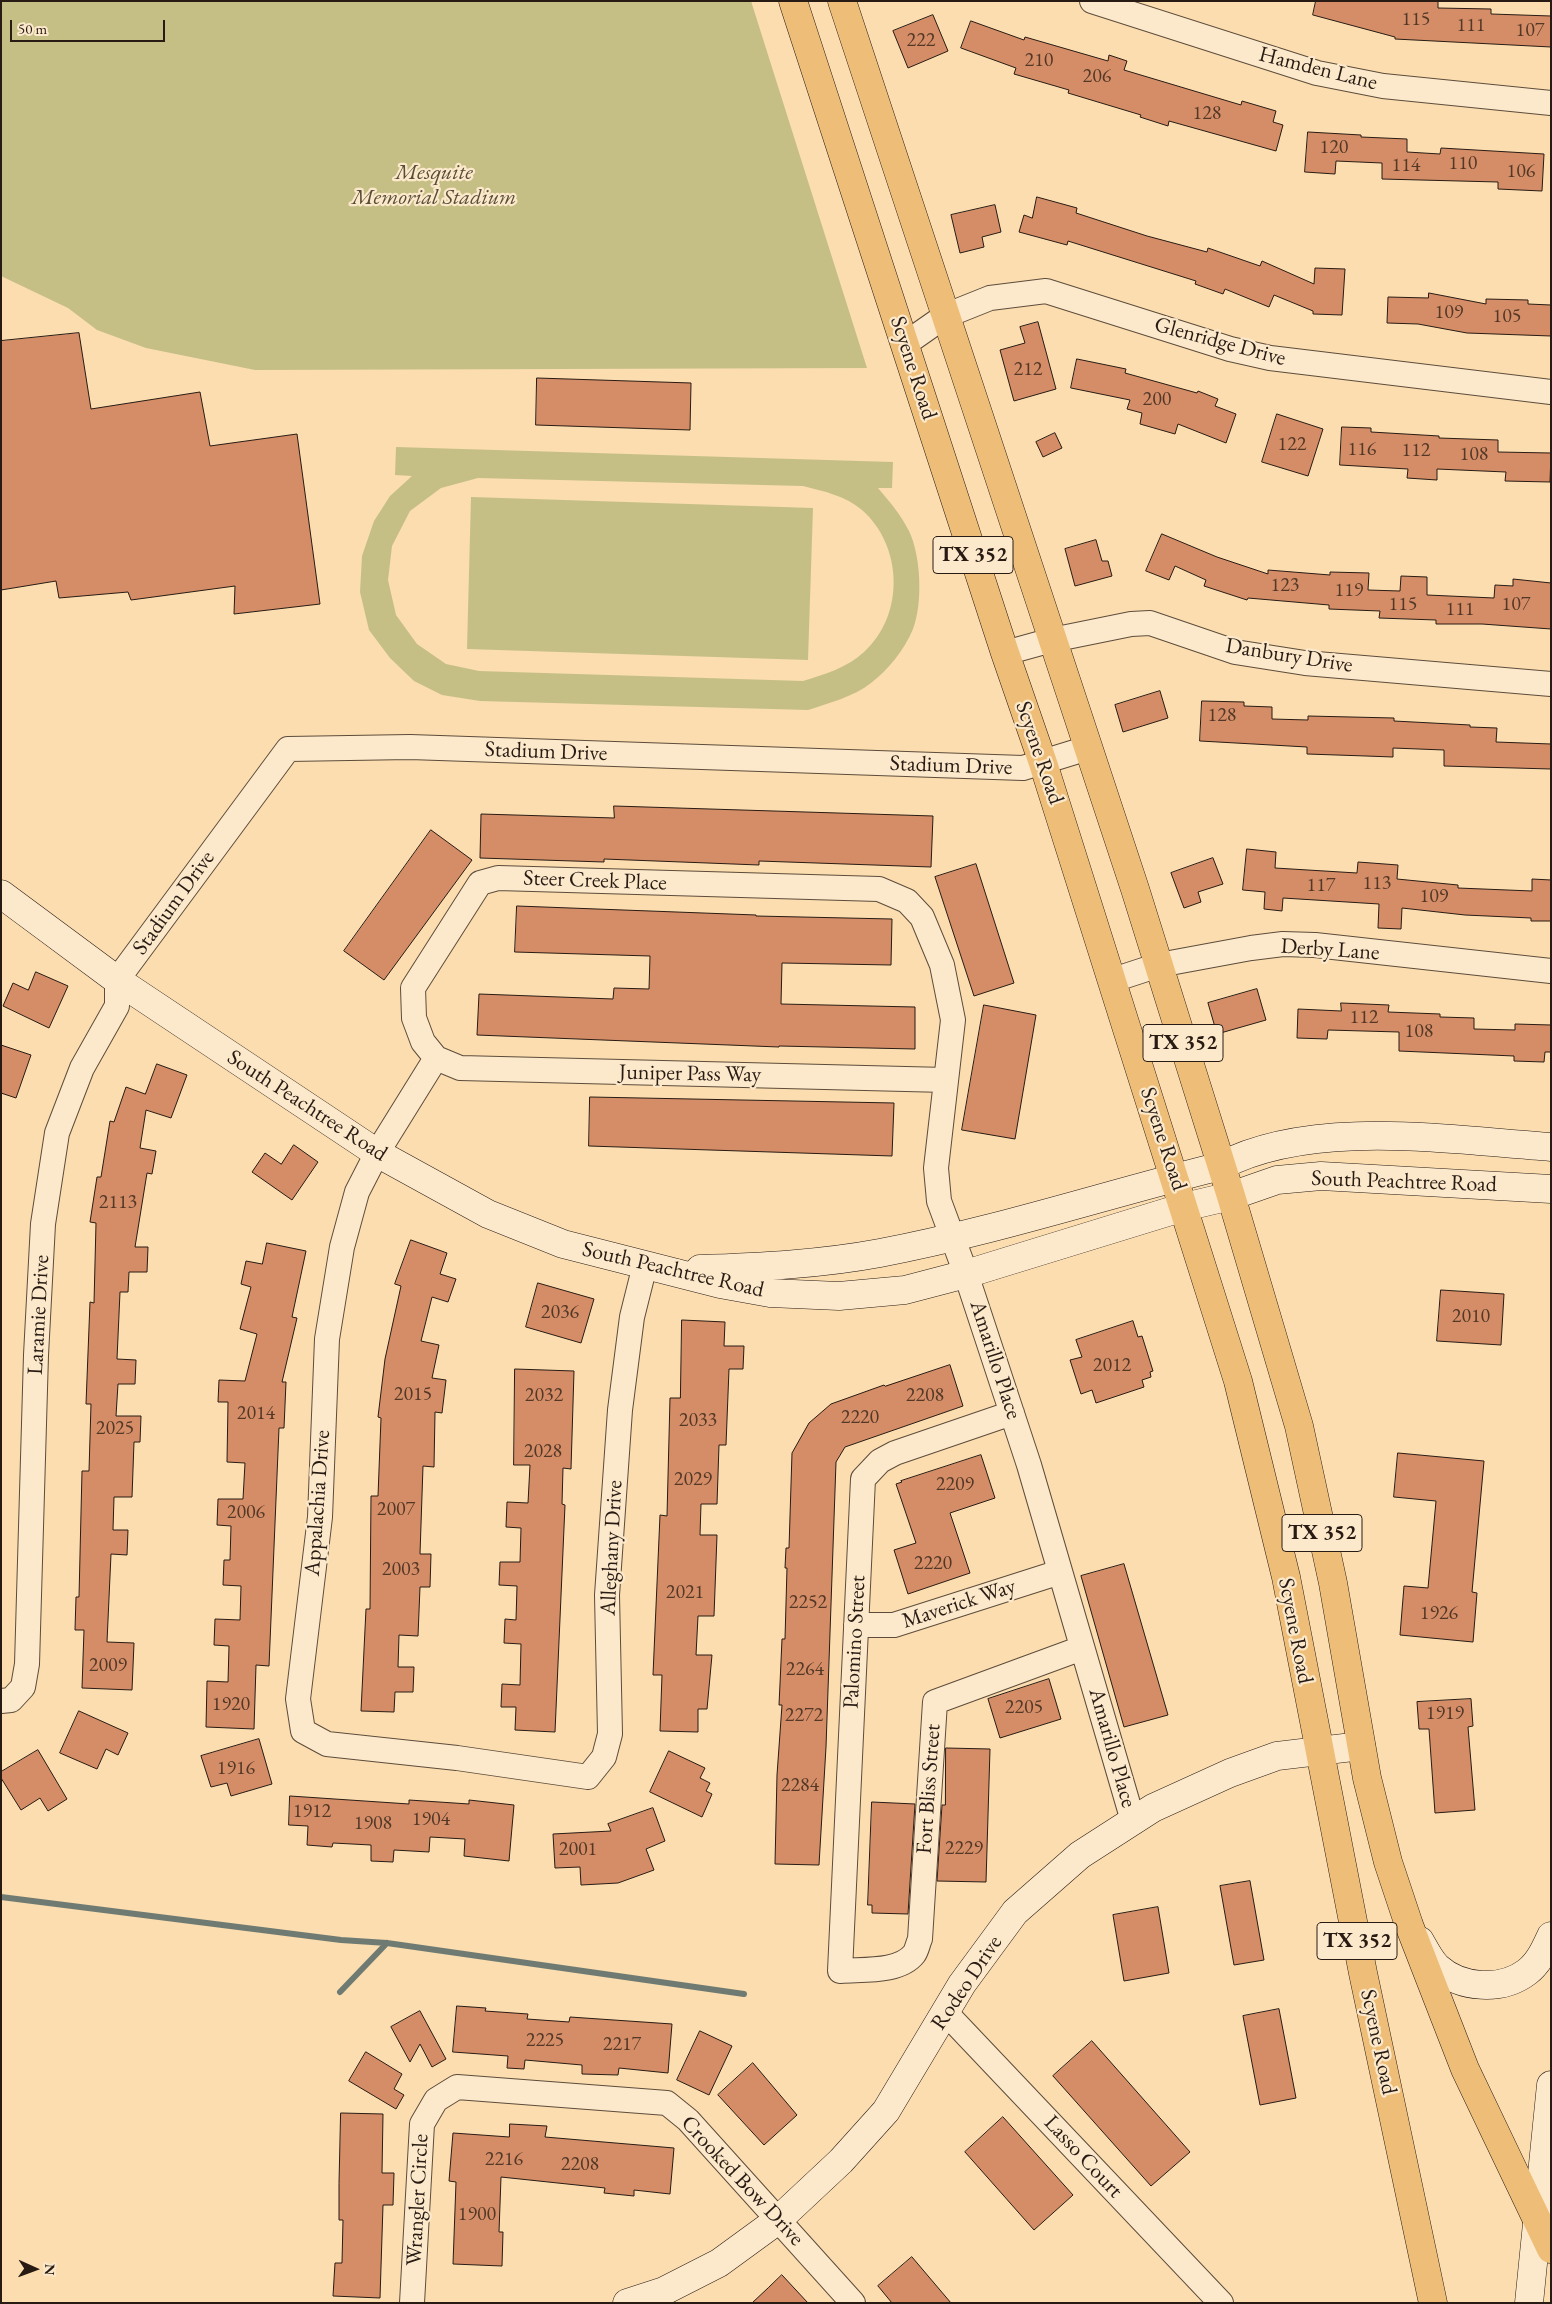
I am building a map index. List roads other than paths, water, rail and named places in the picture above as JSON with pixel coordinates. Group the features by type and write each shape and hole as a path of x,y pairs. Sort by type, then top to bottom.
{"main road":[{"name":"Scyene Road","path":"793,1 1004,653 1043,763 1113,980 1254,1439 1286,1578 1318,1750 1433,2303"},
{"name":"Scyene Road","path":"842,1 1159,965 1231,1196 1299,1426 1333,1584 1361,1746 1388,1862 1409,1925 1465,2069 1551,2249"},
{"name":"South Peachtree Road","path":"1,894 117,980 377,1153 488,1214 563,1244 720,1284 770,1293 838,1296 904,1290 966,1274 1184,1207 1231,1196 1277,1180 1321,1176 1551,1190"},
{"name":"South Peachtree Road","path":"654,1267 759,1267 819,1262 879,1253 954,1238 1221,1166 1241,1156 1280,1143 1333,1137 1422,1138 1551,1147"},
{"name":"Rodeo Drive","path":"627,2303 664,2291 719,2263 778,2220 841,2161 886,2111 962,1984 1015,1912 1080,1855 1152,1808 1230,1773 1277,1756 1361,1746"},
{"path":"1409,1925 1436,1965 1446,1974 1483,1985 1500,1984 1528,1971 1541,1956 1551,1936"},
{"path":"1529,2303 1551,2085"}],"street":[{"name":"Hamden Lane","path":"1092,1 1318,73 1384,86 1551,103"},
{"name":"Glenridge Drive","path":"905,344 945,316 990,298 1046,291 1230,349 1270,358 1551,392"},
{"name":"Danbury Drive","path":"1004,653 1052,640 1131,624 1150,623 1235,652 1305,663 1551,684"},
{"name":"Stadium Drive","path":"117,980 288,749 420,748 1023,768 1088,748"},
{"name":"Steer Creek Place","path":"436,1058 422,1042 414,1018 413,988 480,883 498,878 879,889 907,901"},
{"name":"Amarillo Place","path":"907,901 922,917 942,965 953,1020 936,1168 939,1201 954,1238 1012,1413 1133,1821"},
{"name":"Derby Lane","path":"1113,980 1159,965 1283,944 1551,971"},
{"name":"Laramie Drive","path":"1,1701 11,1700 23,1687 27,1664 36,1355 43,1224 57,1133 82,1068 117,1006 117,980"},
{"name":"Juniper Pass Way","path":"436,1058 460,1068 946,1080"},
{"name":"Appalachia Drive","path":"436,1058 377,1153 357,1192 342,1247 328,1339 320,1517 298,1699 303,1731 327,1744 457,1758 539,1770"},
{"name":"Alleghany Drive","path":"539,1770 588,1777 604,1757 610,1734 607,1595 620,1420 632,1317 654,1267"},
{"name":"Palomino Street","path":"840,1971 863,1479 880,1461 895,1453 1012,1413"},
{"name":"Maverick Way","path":"856,1625 894,1626 1060,1572"},
{"name":"Fort Bliss Street","path":"840,1971 890,1967 903,1962 915,1954 920,1939 935,1702 1082,1648"},
{"name":"Lasso Court","path":"945,2012 1221,2303"},
{"name":"Crooked Bow Drive","path":"436,2100 457,2087 668,2103 688,2120 853,2303"},
{"name":"Wrangler Circle","path":"412,2303 422,2124 436,2100"}],"waterway":[{"path":"1,1897 341,1940 387,1943 744,1994"},
{"path":"340,1992 387,1943"}],"park label":[{"name":"Mesquite Memorial Stadium","path":"434,186"}]}
